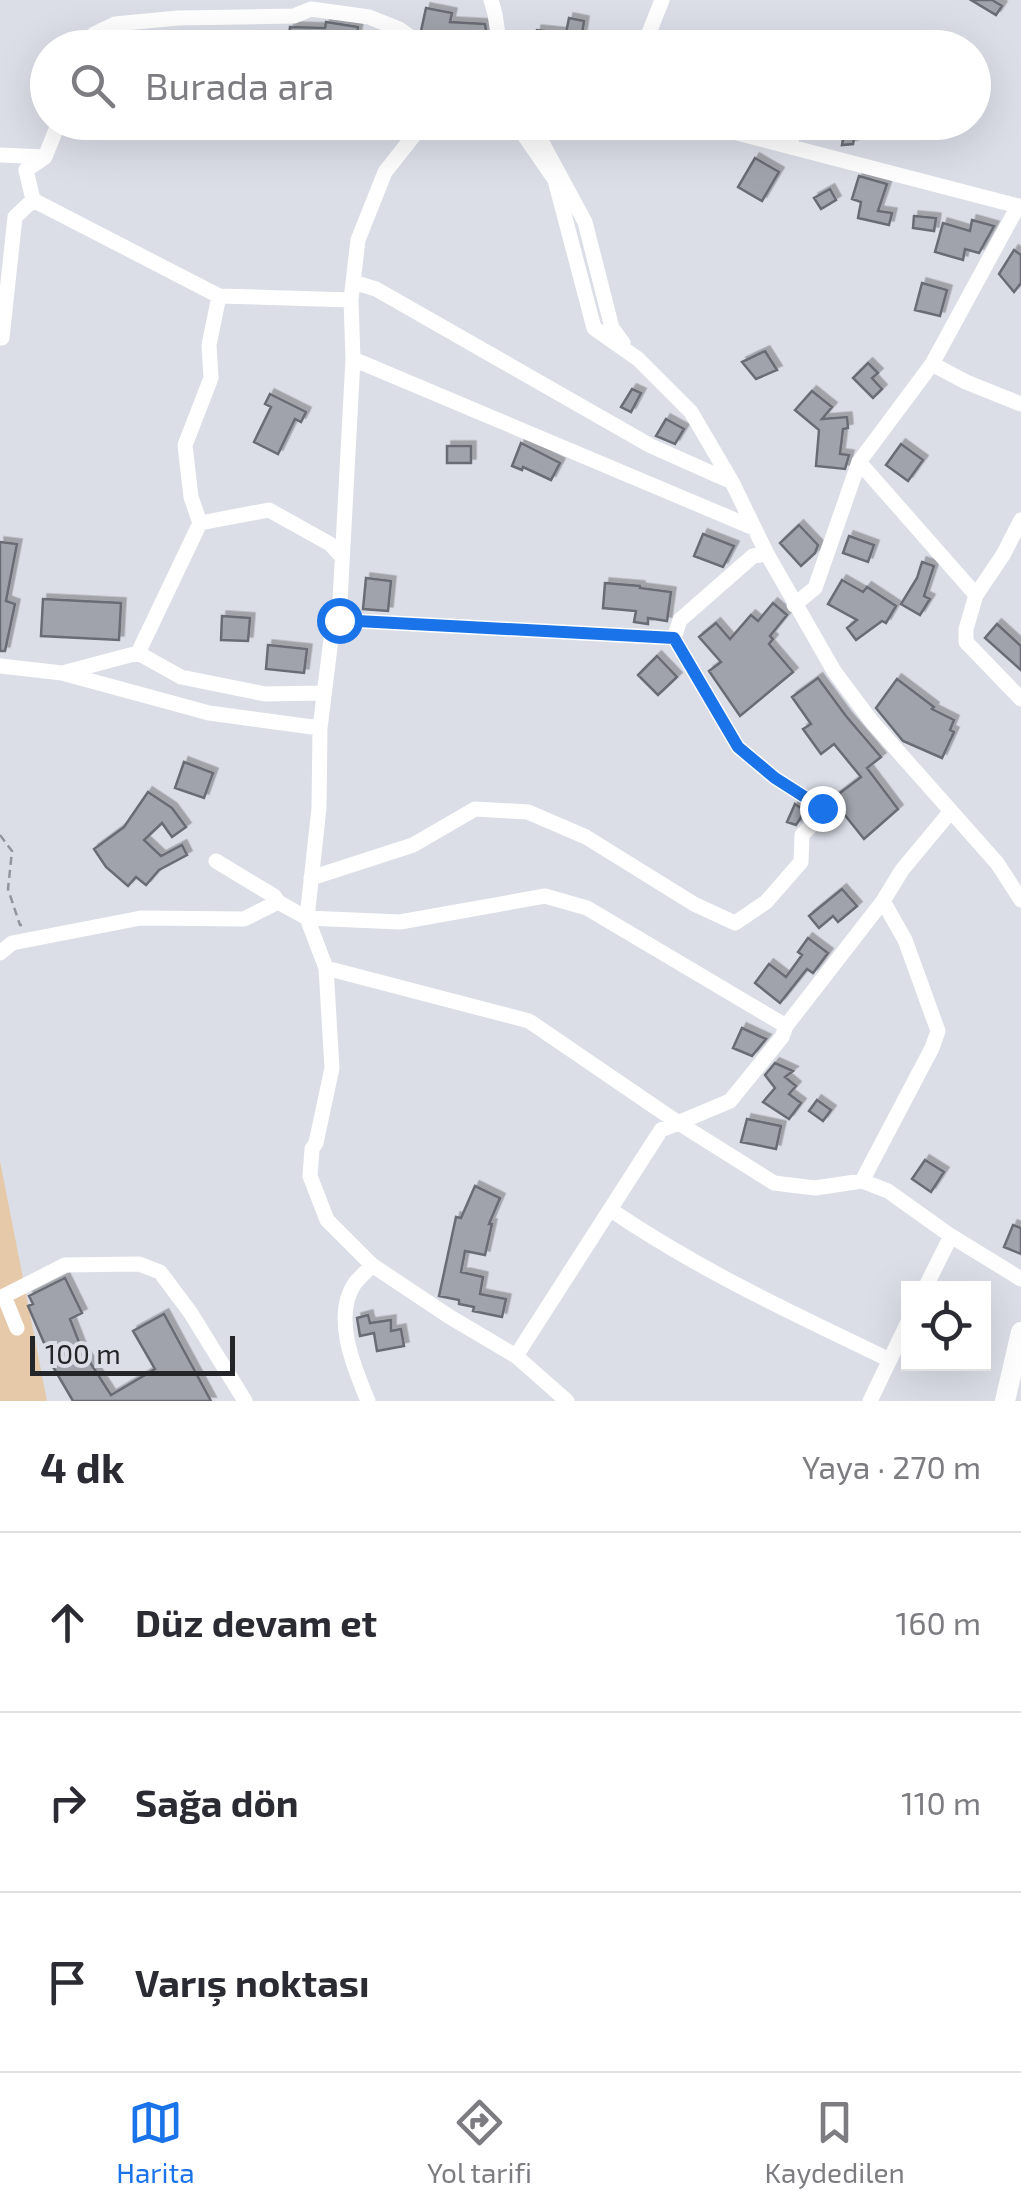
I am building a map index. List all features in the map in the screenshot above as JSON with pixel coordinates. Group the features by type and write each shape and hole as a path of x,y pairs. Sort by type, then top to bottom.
{"street":[{"path":"178,0 178,18"},
{"path":"491,0 497,30"},
{"path":"651,30 662,0"},
{"path":"102,30 115,24 178,18 294,16 310,5 369,17 401,30"},
{"path":"52,140 46,158 26,170 33,200 220,296 351,300"},
{"path":"410,140 385,172 358,240 351,300 352,359 339,620 332,631 320,728 319,808 307,918 326,968 332,1068 312,1149 310,1176 327,1220 372,1266 516,1356 566,1401"},
{"path":"527,140 555,180 594,328 638,359 691,412 732,482"},
{"path":"541,140 585,222 612,328 626,346 688,402 794,604 834,671 872,722 997,863 1021,900"},
{"path":"763,140 1019,206 932,364 859,462 815,588 794,604"},
{"path":"790,147 791,140"},
{"path":"0,155 46,158"},
{"path":"0,338 15,216 33,200"},
{"path":"353,282 376,289 651,446 732,482"},
{"path":"138,653 200,523 191,497 186,446 211,378 209,345 220,296"},
{"path":"352,359 754,528"},
{"path":"932,364 1021,404"},
{"path":"859,462 976,594"},
{"path":"200,523 269,510 330,544 342,557"},
{"path":"1021,520 976,594 966,629 966,642 1021,699"},
{"path":"311,878 414,845 475,809 528,812 586,837 694,904 735,923 766,902 801,862 802,835 822,808 775,778 738,747 674,638 680,620 752,556 767,554"},
{"path":"339,620 674,638"},
{"path":"62,673 138,653 181,678 265,694 324,693"},
{"path":"0,666 62,673 209,713 320,728"},
{"path":"516,1356 661,1130 730,1100 782,1037 786,1026 883,901 902,870 951,811"},
{"path":"216,861 307,918 400,922 546,896 587,908 786,1026"},
{"path":"862,1181 938,1031 905,940 883,901"},
{"path":"0,953 12,943 140,918 244,919 278,902"},
{"path":"326,968 529,1021 774,1183 815,1188 862,1181 888,1191 1021,1279"},
{"path":"611,1210 712,1273 890,1360"},
{"path":"928,1281 951,1236"},
{"path":"17,1328 4,1296 66,1265 139,1264 160,1272 190,1312 244,1401"},
{"path":"368,1401 351,1359 344,1308 354,1284 372,1266"},
{"path":"1005,1401 1021,1332"},
{"path":"870,1401 901,1337"}],"path":[{"path":"0,835 12,851 8,889 20,925"}],"shaded area":[{"path":"0,1161 47,1401 0,1401"}],"building":[{"path":"971,0 992,0 1002,6 996,15"},
{"path":"426,8 452,13 450,22 485,24 486,30 421,30"},
{"path":"569,18 584,21 583,30 567,30"},
{"path":"326,22 358,27 290,30 290,27 325,28"},
{"path":"755,158 779,172 762,201 738,187"},
{"path":"859,176 887,184 878,211 892,213 889,225 858,218 861,202 852,199"},
{"path":"830,189 836,200 821,209 814,198"},
{"path":"914,216 936,218 934,231 913,228"},
{"path":"972,220 994,226 979,253 965,249 963,260 935,252 943,223 970,231"},
{"path":"1014,250 1021,255 1021,283 1014,292 999,274"},
{"path":"922,283 947,290 940,316 915,310"},
{"path":"765,351 777,370 756,379 742,362"},
{"path":"868,363 878,373 872,378 882,389 873,398 853,378"},
{"path":"632,389 641,393 631,412 621,407"},
{"path":"812,391 832,407 822,419 847,417 848,428 843,429 840,454 849,455 845,469 816,466 819,430 795,410"},
{"path":"270,394 306,412 301,422 295,419 278,454 254,442 271,407 265,404"},
{"path":"666,419 684,429 675,444 656,436"},
{"path":"521,443 560,463 551,480 512,466"},
{"path":"901,444 923,460 908,481 886,465"},
{"path":"447,446 471,446 471,463 447,463"},
{"path":"799,525 818,545 801,566 780,543"},
{"path":"703,534 734,546 723,567 694,556"},
{"path":"849,536 874,545 868,562 843,553"},
{"path":"0,542 17,544 6,601 15,604 5,651 0,651"},
{"path":"922,562 934,566 924,596 930,599 920,615 901,604"},
{"path":"366,578 391,581 388,611 363,609"},
{"path":"842,580 863,592 867,587 896,606 886,623 882,621 856,640 847,628 857,620 828,604"},
{"path":"605,583 671,592 667,621 648,618 648,624 634,622 636,611 603,608"},
{"path":"43,599 121,603 119,640 41,636"},
{"path":"773,603 787,615 770,636 773,639 769,644 793,672 740,716 709,671 721,662 699,637 716,623 730,639 751,615 758,621"},
{"path":"222,616 250,618 248,641 221,640"},
{"path":"997,624 1021,646 1021,670 985,638"},
{"path":"268,645 307,649 304,673 266,669"},
{"path":"657,656 677,677 658,695 638,675"},
{"path":"818,678 881,757 867,768 898,809 864,839 832,799 861,777 834,744 821,754 803,729 811,724 792,697"},
{"path":"897,679 932,709 954,720 950,730 954,732 942,758 903,741 876,708"},
{"path":"184,762 213,773 204,798 175,788"},
{"path":"148,792 172,808 186,827 172,837 162,823 144,840 161,856 182,845 187,855 159,870 146,885 136,877 128,886 106,867 94,849 124,827"},
{"path":"795,804 805,811 796,825 787,822"},
{"path":"842,889 857,906 838,922 833,916 819,928 809,916"},
{"path":"808,938 828,953 813,973 807,969 780,1003 755,983 769,964 786,977 802,955 798,952"},
{"path":"742,1028 766,1039 752,1056 733,1048"},
{"path":"775,1063 793,1071 785,1077 796,1086 789,1094 801,1103 789,1119 763,1102 775,1088 765,1075"},
{"path":"817,1100 831,1110 823,1121 809,1111"},
{"path":"747,1119 781,1126 776,1149 741,1142"},
{"path":"925,1160 944,1172 931,1192 912,1179"},
{"path":"475,1186 500,1198 489,1224 485,1255 465,1251 461,1272 483,1277 480,1294 506,1299 502,1317 473,1311 474,1307 459,1304 459,1300 439,1296 456,1217 461,1218"},
{"path":"1013,1225 1021,1228 1021,1254 1004,1247"},
{"path":"65,1278 82,1313 70,1319 82,1350 111,1395 155,1369 133,1331 164,1314 211,1401 73,1401 49,1360 28,1306 33,1304 29,1296"},
{"path":"368,1315 370,1323 391,1320 391,1331 401,1329 404,1346 377,1351 374,1333 360,1336 357,1318"}],"route":[{"path":"339,620 674,638 738,747 775,778 822,808"}]}
